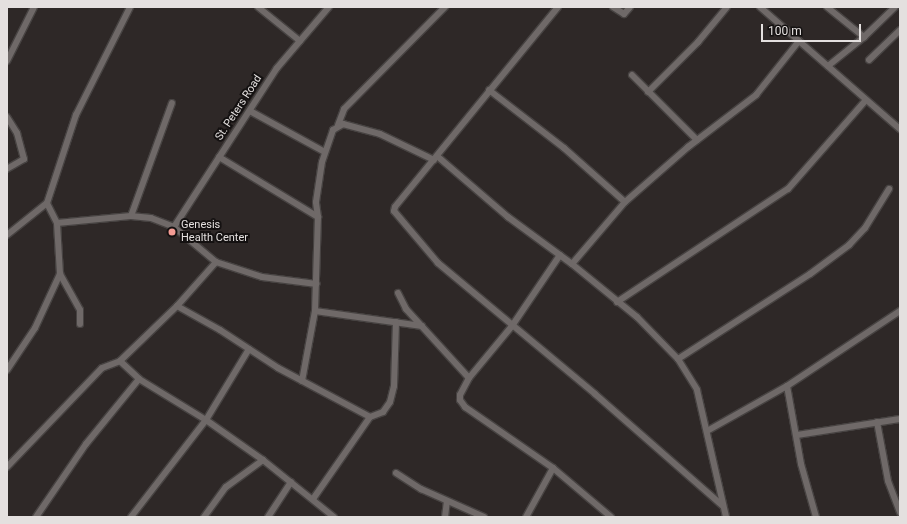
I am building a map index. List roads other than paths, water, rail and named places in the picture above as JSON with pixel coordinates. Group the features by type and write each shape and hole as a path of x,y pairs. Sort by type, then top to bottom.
{"street":[{"path":"7,61 34,7"},
{"path":"7,235 47,203 76,115 130,7"},
{"path":"258,7 300,41"},
{"name":"St. Peters Road","path":"174,227 278,68 329,7"},
{"path":"302,382 315,311 318,217 316,202 325,152 344,109 445,7"},
{"path":"558,7 489,90 395,207 394,211 438,263 512,326 596,394 723,506"},
{"path":"613,7 624,14 630,7"},
{"path":"648,92 698,42 728,7"},
{"path":"760,7 900,129"},
{"path":"827,7 864,37"},
{"path":"828,66 864,37 895,7"},
{"path":"869,60 900,30"},
{"path":"572,264 625,202 697,140 756,95 799,41"},
{"path":"632,75 697,140"},
{"path":"489,90 564,148 625,202"},
{"path":"617,302 788,189 866,100"},
{"path":"131,216 172,103"},
{"path":"250,111 325,152"},
{"path":"7,117 17,133 24,159 7,169"},
{"path":"338,125 343,124 380,134 435,158 508,217 560,254 659,337 678,359 697,390 726,517"},
{"path":"219,158 318,217"},
{"path":"678,359 810,274 849,245 865,228 889,189"},
{"path":"47,203 57,223 60,274 80,310 80,324"},
{"path":"57,223 131,216 151,218 174,227 216,262 262,277 317,284"},
{"path":"560,254 512,326 470,378 460,395 465,407 553,468 611,517"},
{"path":"7,467 102,368 120,361 177,306 216,262"},
{"path":"7,370 35,328 60,274"},
{"path":"398,293 406,309 470,378"},
{"path":"177,306 302,382 370,417"},
{"path":"315,311 422,326"},
{"path":"707,431 787,386 900,312"},
{"path":"313,499 370,417 383,412 390,402 394,386 396,322"},
{"path":"131,517 206,420 249,349"},
{"path":"120,361 139,380 206,420 263,460 334,517"},
{"path":"36,517 86,444 139,380"},
{"path":"787,386 802,464 816,517"},
{"path":"797,435 900,419"},
{"path":"877,422 888,481 900,513"},
{"path":"204,517 226,487 263,460"},
{"path":"526,517 553,468"},
{"path":"396,473 447,500 484,517"},
{"path":"268,517 292,482"},
{"path":"445,517 447,500"}],"place":[{"name":"Genesis Health Center","path":"172,232"}]}
